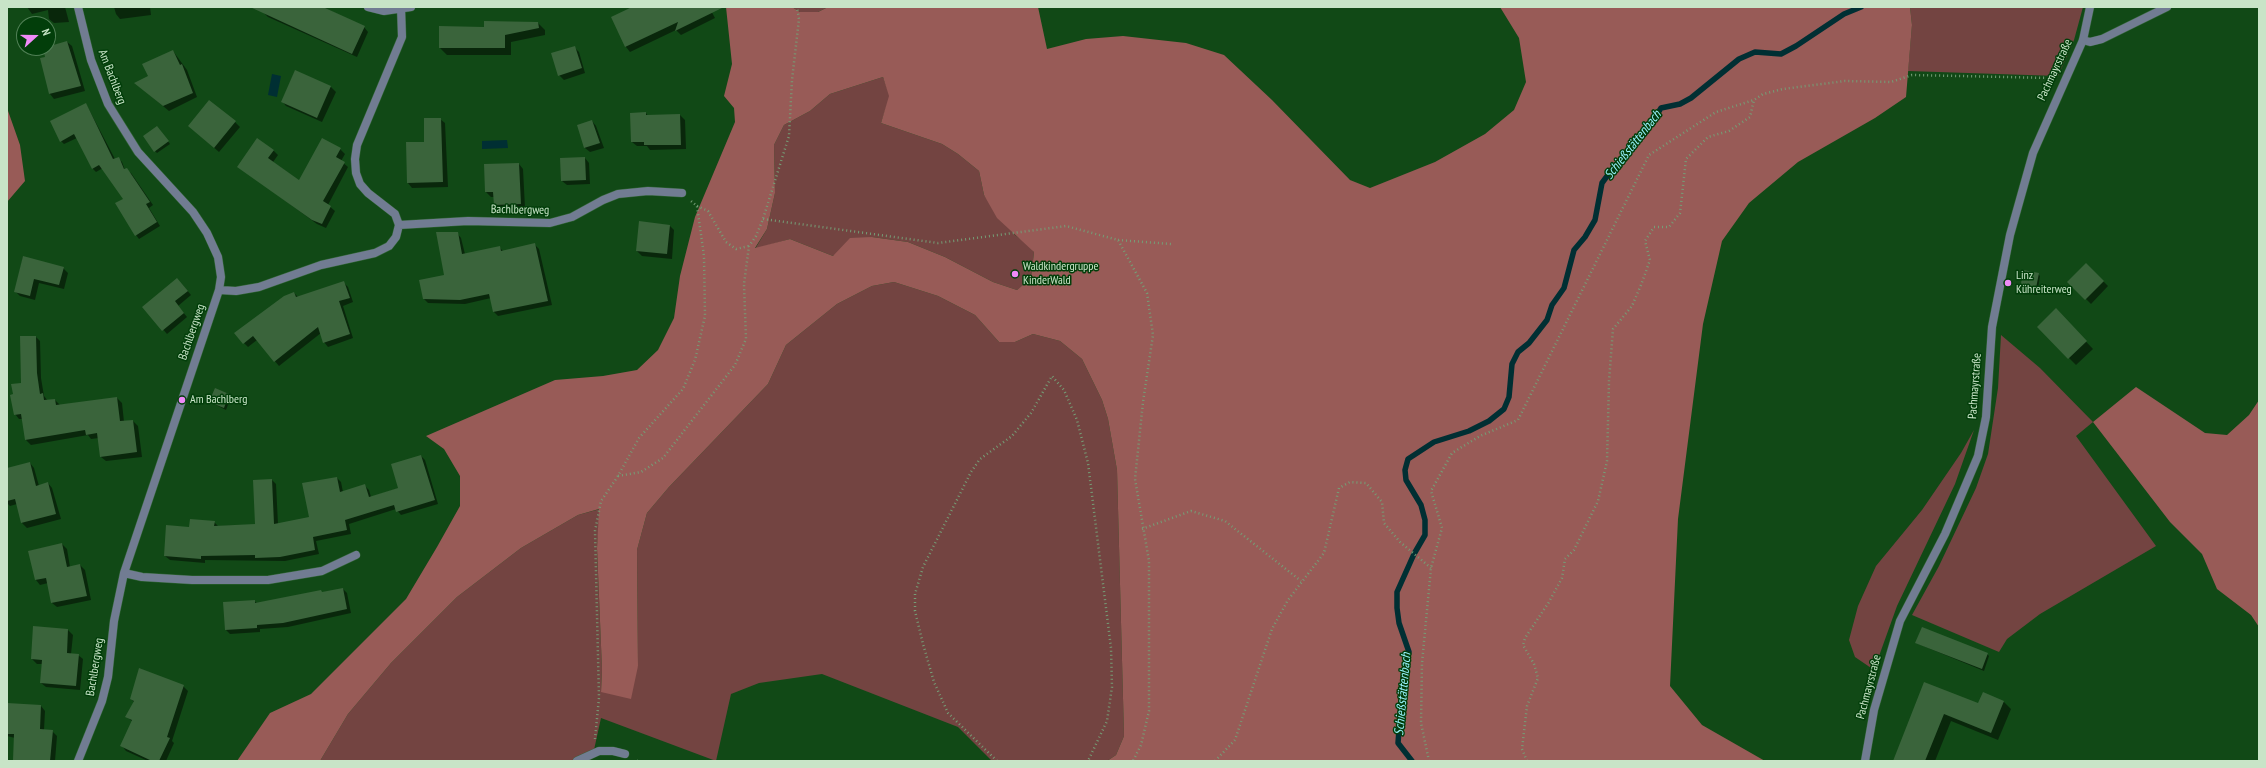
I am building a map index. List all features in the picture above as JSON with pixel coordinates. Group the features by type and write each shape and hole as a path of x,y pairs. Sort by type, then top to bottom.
{"street":[{"name":"Am Bachlberg","path":"78,7 91,60 108,104 138,152 193,212 208,233 218,258 221,277 219,290"},
{"path":"368,7 384,11 411,7"},
{"name":"Pachmayrstraße","path":"1865,761 1874,710 1900,621 1948,527 1978,456 1986,417 1992,327 2010,235 2033,153 2064,78 2083,40 2090,7"},
{"path":"2083,40 2090,42 2102,39 2167,7"},
{"path":"219,290 236,291 259,286 321,265 375,253 389,246 396,237 399,225 395,214 368,193 360,184 356,173 355,159 358,145 402,36 401,8"},
{"name":"Bachlbergweg","path":"399,225 468,221 550,223 572,217 603,200 618,194 648,191 682,193"},
{"name":"Bachlbergweg","path":"78,761 102,701 108,677 114,621 124,573 219,290"},
{"path":"124,573 142,577 192,580 268,580 322,571 356,555"},
{"path":"577,761 598,751 613,751 625,754"}],"path":[{"path":"618,476 641,472 663,458 735,365 746,339 744,284 749,246 756,236 763,219 789,136 792,80 798,26 797,7"},
{"path":"1429,761 1421,724 1422,662 1431,568 1442,528 1431,491 1452,453 1480,436 1518,420 1649,155 1716,112 1754,100 1763,94 1783,89 1845,81 1891,82 1912,75 2064,78"},
{"path":"1527,761 1522,749 1527,706 1538,678 1534,664 1523,645 1527,634 1558,586 1565,559 1574,550 1598,501 1607,461 1608,388 1613,329 1632,306 1650,260 1645,241 1654,227 1669,227 1680,213 1686,159 1708,137 1729,131 1750,117 1754,100"},
{"path":"682,193 697,206 708,211 726,242 736,249 749,246"},
{"path":"586,756 595,739 599,698 595,531 601,501 618,476 639,438 683,389 695,360 704,316 704,256 697,206"},
{"path":"763,219 938,243 1066,226 1118,240 1171,244"},
{"path":"1118,240 1147,293 1153,335 1143,402 1135,479 1142,529 1149,561 1149,711 1141,745 1133,761"},
{"path":"997,761 948,713 934,682 923,644 915,610 915,594 923,567 971,472 980,459 1012,436 1031,413 1052,376 1064,390 1077,420 1088,463 1111,648 1112,687 1107,721 1088,761"},
{"path":"1215,761 1235,740 1272,629 1288,600 1301,581 1324,553 1339,488 1350,482 1366,483 1382,502 1384,523 1400,542 1431,568"},
{"path":"1142,529 1191,511 1225,521 1301,581"}],"shaded area":[{"path":"726,7 792,7 800,12 818,12 828,7 1038,7 1047,49 1086,39 1123,36 1186,43 1224,55 1272,100 1350,180 1370,188 1435,162 1485,134 1514,110 1526,82 1519,38 1500,7 1910,7 1912,25 1906,97 1875,118 1798,162 1749,203 1722,241 1703,324 1678,519 1670,686 1702,725 1765,761 1107,761 1116,755 1124,736 1117,470 1108,419 1102,400 1082,359 1060,341 1033,334 1015,342 999,342 975,315 938,296 894,282 872,286 837,304 786,345 768,384 669,487 647,513 637,550 638,666 631,699 601,692 602,670 597,548 599,509 578,515 521,548 457,597 391,663 348,714 320,761 237,761 270,713 311,694 406,599 437,547 460,506 460,476 444,449 426,436 555,380 603,376 637,370 658,350 674,318 680,276 695,217 735,122 734,108 724,96 732,64","holes":["883,77 889,96 881,123 942,144 958,154 979,171 984,195 997,218 1034,252 1031,278 1017,290 993,282 945,257 908,242 872,237 850,238 833,256 790,239 755,248 767,229 775,193 774,145 784,125 810,111 830,94"]},
{"path":"792,7 828,7 818,12 800,12"},
{"path":"1910,7 2083,7 2074,40 2058,76 1908,71 1912,25"},
{"path":"883,77 890,96 881,123 942,144 958,154 979,171 984,195 1015,235 1030,246 1034,252 1031,279 1017,290 993,282 945,257 908,242 872,237 833,256 790,239 755,249 767,229 775,193 774,145 784,125 810,111 830,94"},
{"path":"7,108 20,145 25,181 7,202"},
{"path":"894,282 938,296 975,315 999,342 1015,342 1033,334 1060,341 1082,359 1102,400 1108,419 1117,470 1124,736 1116,755 1107,761 992,761 958,727 822,674 759,683 731,694 716,761 601,718 592,759 586,761 320,761 348,714 391,663 457,597 521,548 578,515 600,509 597,548 602,670 601,692 638,666 637,550 647,513 669,487 768,384 786,345 837,304 872,286"},
{"path":"2001,335 2040,368 2093,422 2076,436 2156,546 2040,614 2007,639 1999,652 1912,615 1939,566 1976,488 1988,454 1998,388"},
{"path":"2136,387 2205,433 2227,435 2249,415 2259,400 2259,627 2251,615 2217,589 2202,554 2170,522 2093,422"},
{"path":"1974,430 1955,484 1897,606 1874,670 1855,657 1849,640 1858,606 1876,566 1922,510 1961,453"}],"water":[{"path":"272,74 281,76 277,97 268,95"},
{"path":"507,140 508,148 482,149 482,141"}],"building":[{"path":"250,7 323,7 365,26 352,54"},
{"path":"632,7 724,7 675,31 678,22 625,47 611,17"},
{"path":"484,21 538,22 539,28 505,35 505,48 439,48 439,26 484,27"},
{"path":"67,41 81,86 49,94 40,58 45,56 56,56 56,44"},
{"path":"575,46 582,68 558,76 551,53"},
{"path":"173,50 180,65 182,64 193,93 163,106 134,83 148,76 142,64"},
{"path":"295,70 331,86 317,118 281,102"},
{"path":"209,100 236,121 214,148 188,126"},
{"path":"86,103 113,159 119,157 124,169 127,168 150,202 146,204 157,222 135,236 115,203 123,199 99,165 92,169 74,134 60,142 50,121"},
{"path":"646,112 646,115 680,114 681,145 644,145 644,142 631,142 630,113"},
{"path":"424,118 441,118 443,182 407,183 406,142 424,142"},
{"path":"592,120 600,143 584,148 577,125"},
{"path":"157,126 169,141 154,152 143,136"},
{"path":"257,138 274,150 268,158 299,180 322,138 341,148 336,157 345,162 323,201 331,206 322,224 312,220 237,167"},
{"path":"585,157 586,180 561,181 560,158"},
{"path":"519,163 521,204 494,205 493,192 485,192 484,164"},
{"path":"639,221 670,225 667,254 636,251"},
{"path":"436,232 458,232 462,254 500,246 501,251 535,243 548,301 493,312 489,294 460,300 423,299 419,280 444,275"},
{"path":"23,256 64,267 59,285 34,279 30,296 14,292"},
{"path":"2086,263 2104,281 2085,300 2067,282"},
{"path":"2023,270 2039,273 2035,293 2020,290"},
{"path":"177,278 188,291 175,301 184,313 162,331 142,307"},
{"path":"344,281 350,298 339,301 350,334 323,343 318,327 274,362 253,336 243,344 234,333 284,296 294,292 296,297"},
{"path":"2056,308 2087,341 2068,359 2037,327"},
{"path":"20,336 36,336 37,373 40,394 43,393 44,400 55,399 56,405 117,397 120,421 133,420 137,452 100,457 97,433 86,435 85,430 25,440 21,414 14,415 10,395 13,394 11,384 21,383"},
{"path":"215,388 229,394 224,408 209,402"},
{"path":"421,455 435,500 396,512 394,505 345,520 347,530 313,537 315,550 280,557 255,558 255,555 201,556 201,559 164,556 166,525 189,527 190,519 215,521 214,526 255,524 253,480 272,479 274,524 309,517 302,483 337,477 340,492 365,484 369,497 398,488 391,464"},
{"path":"30,462 36,486 48,482 56,514 21,523 15,499 7,501 7,468"},
{"path":"62,543 67,567 80,564 87,596 51,603 46,578 35,580 28,551"},
{"path":"343,588 347,609 283,623 257,625 257,628 225,630 223,602 255,600 255,603 321,590 322,592"},
{"path":"33,626 68,629 67,653 79,654 76,686 40,683 42,660 31,659"},
{"path":"1922,627 1988,653 1982,669 1915,643"},
{"path":"139,668 184,685 167,737 170,738 159,761 152,761 120,746 132,720 125,717 134,701 130,699"},
{"path":"1924,682 1978,703 1983,692 2004,701 1991,733 1944,714 1925,761 1893,761"},
{"path":"7,703 41,705 40,729 53,730 50,761 13,760 14,734 7,734"}],"waterway":[{"name":"Schießstättenbach","path":"1412,761 1398,743 1403,678 1409,652 1399,623 1397,592 1414,554 1425,535 1425,520 1421,505 1406,480 1405,470 1408,459 1434,442 1469,431 1489,421 1504,409 1509,397 1512,364 1518,352 1529,343 1547,320 1552,305 1564,288 1574,250 1585,237 1595,220 1602,183 1613,168 1646,132 1661,108 1680,104 1691,98 1739,59 1755,52 1781,54 1796,46 1844,14 1861,7"}],"place":[{"name":"Waldkindergruppe KinderWald","path":"1015,274"},
{"name":"Linz Kühreiterweg","path":"2008,283"},
{"name":"Am Bachlberg","path":"182,400"}]}
